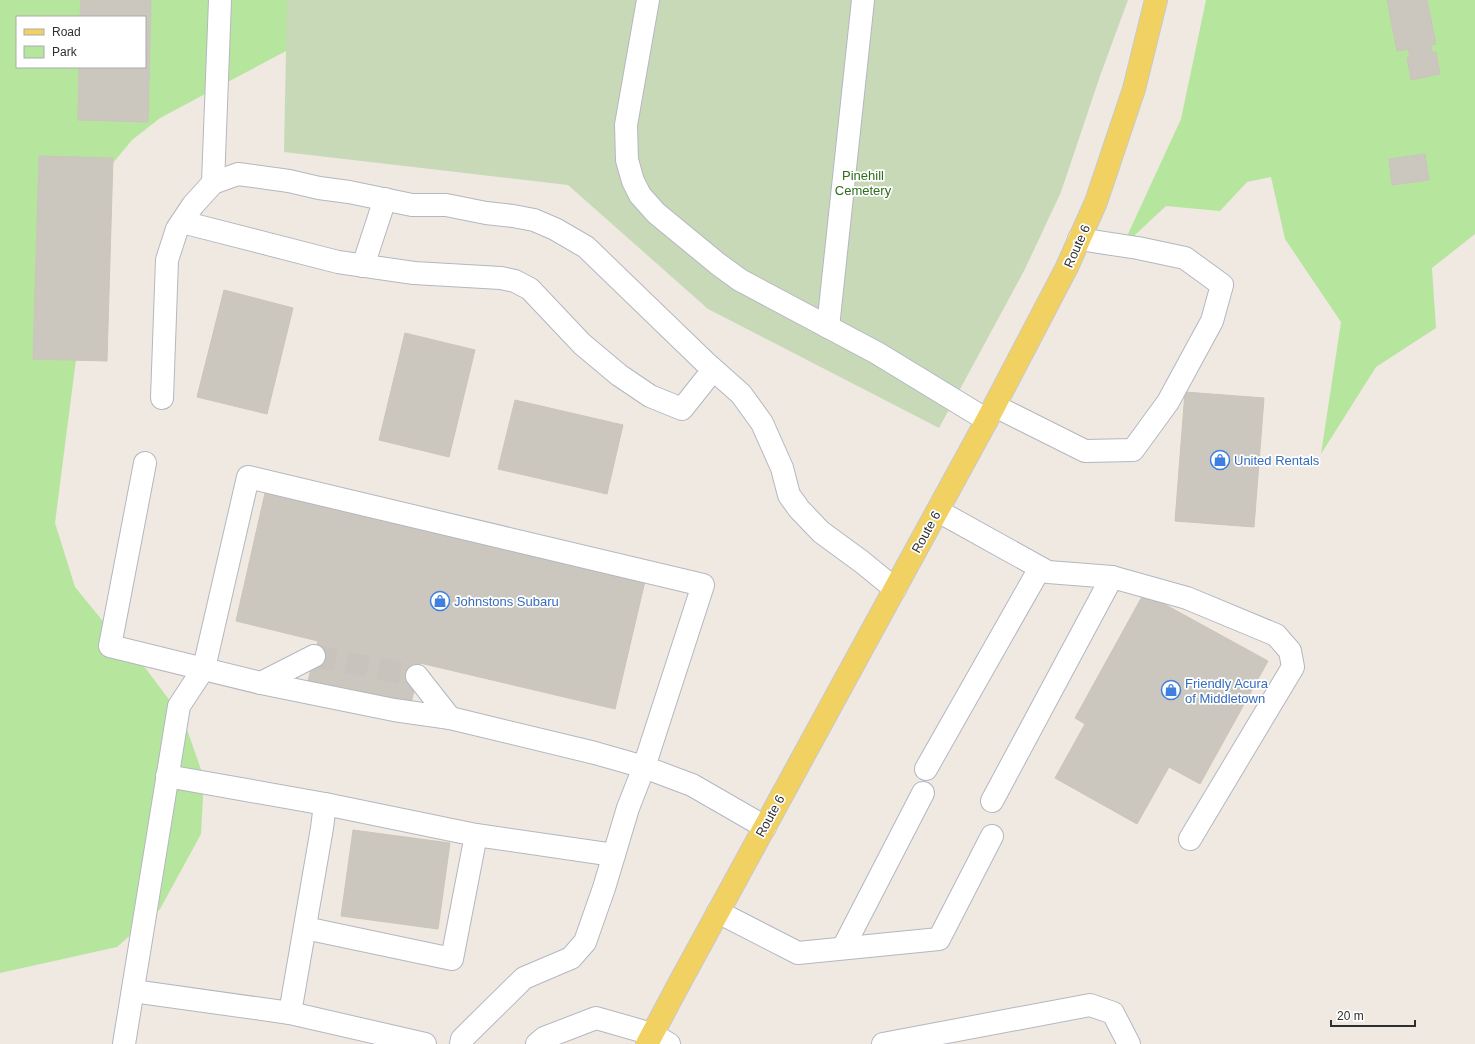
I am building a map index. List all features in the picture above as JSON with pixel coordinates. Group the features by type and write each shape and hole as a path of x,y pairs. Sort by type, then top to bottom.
{"main road":[{"name":"Route 6","path":"656,1041 718,912 938,511 1067,267 1096,202 1134,89 1156,0"}],"lane":[{"path":"213,183 220,0"},
{"path":"648,0 626,125 627,160 632,181 640,195 656,213 718,264 740,280 991,413 1085,451 1133,450 1168,402 1212,321 1222,285 1185,258 1138,248 1079,239"},
{"path":"828,327 863,0"},
{"path":"162,398 166,260 177,229 193,205 213,183 238,174 289,181 412,205 446,205 534,220 555,229 586,247 713,370 741,394 762,422 782,468 789,494 799,509 821,532 895,589"},
{"path":"363,266 385,199"},
{"path":"182,222 338,262 414,274 501,278 515,281 530,289 582,344 620,375 650,396 682,410 713,370"},
{"path":"145,463 110,646 261,683 394,710 450,718 595,753 644,767 692,785 765,827"},
{"path":"124,1044 179,706 204,668 248,477 703,585 644,767 628,808 585,942 571,958 524,978 462,1038 461,1044"},
{"path":"938,511 1048,572 1112,577 1187,598 1276,635 1290,651 1293,667 1190,839"},
{"path":"926,769 1040,568"},
{"path":"992,802 1112,577"},
{"path":"261,683 314,656"},
{"path":"417,676 450,718"},
{"path":"167,776 325,804 476,835 614,855"},
{"path":"843,948 923,793"},
{"path":"290,1012 325,804"},
{"path":"305,928 452,960 476,835"},
{"path":"718,912 798,953 939,939 992,836"},
{"path":"133,991 290,1012 425,1044"},
{"path":"883,1044 1090,1005 1113,1013 1128,1044"},
{"path":"537,1044 544,1038 596,1018 656,1041"}],"green space":[{"path":"0,0 368,0 352,16 160,118 132,140 99,180 55,523 75,587 106,625 146,669 183,718 204,778 201,834 160,909 117,947 0,973"},
{"name":"Pinehill Cemetery","path":"287,0 1128,0 1100,76 1061,192 1025,269 939,428 708,309 568,185 284,152"},
{"path":"1206,0 1475,0 1475,234 1432,268 1436,328 1376,367 1321,454 1341,322 1285,239 1271,177 1247,182 1220,211 1166,206 1122,247 1181,119"}],"building":[{"path":"81,0 151,0 148,122 78,120 79,68 146,68 146,16 80,16"},
{"path":"1387,0 1427,0 1436,44 1431,45 1432,52 1436,52 1440,74 1411,80 1407,57 1410,57 1408,49 1397,51"},
{"path":"1425,154 1429,180 1392,185 1389,159"},
{"path":"39,156 113,158 107,361 33,359"},
{"path":"224,290 293,308 267,414 197,397"},
{"path":"405,333 475,350 449,457 379,440"},
{"name":"United Rentals","path":"1185,392 1264,398 1254,527 1175,521"},
{"path":"515,400 623,425 607,494 498,469"},
{"name":"Johnstons Subaru","path":"265,493 645,581 615,709 420,663 411,704 308,681 318,641 236,621"},
{"name":"Friendly Acura of Middletown","path":"1144,593 1268,661 1200,784 1169,767 1137,824 1055,778 1085,724 1075,718"},
{"path":"353,830 450,843 438,929 341,916"}],"tunnel":[{"path":"314,656 417,676"}],"place":[{"name":"United Rentals","path":"1220,460"},
{"name":"Johnstons Subaru","path":"440,601"},
{"name":"Friendly Acura of Middletown","path":"1171,690"}]}
